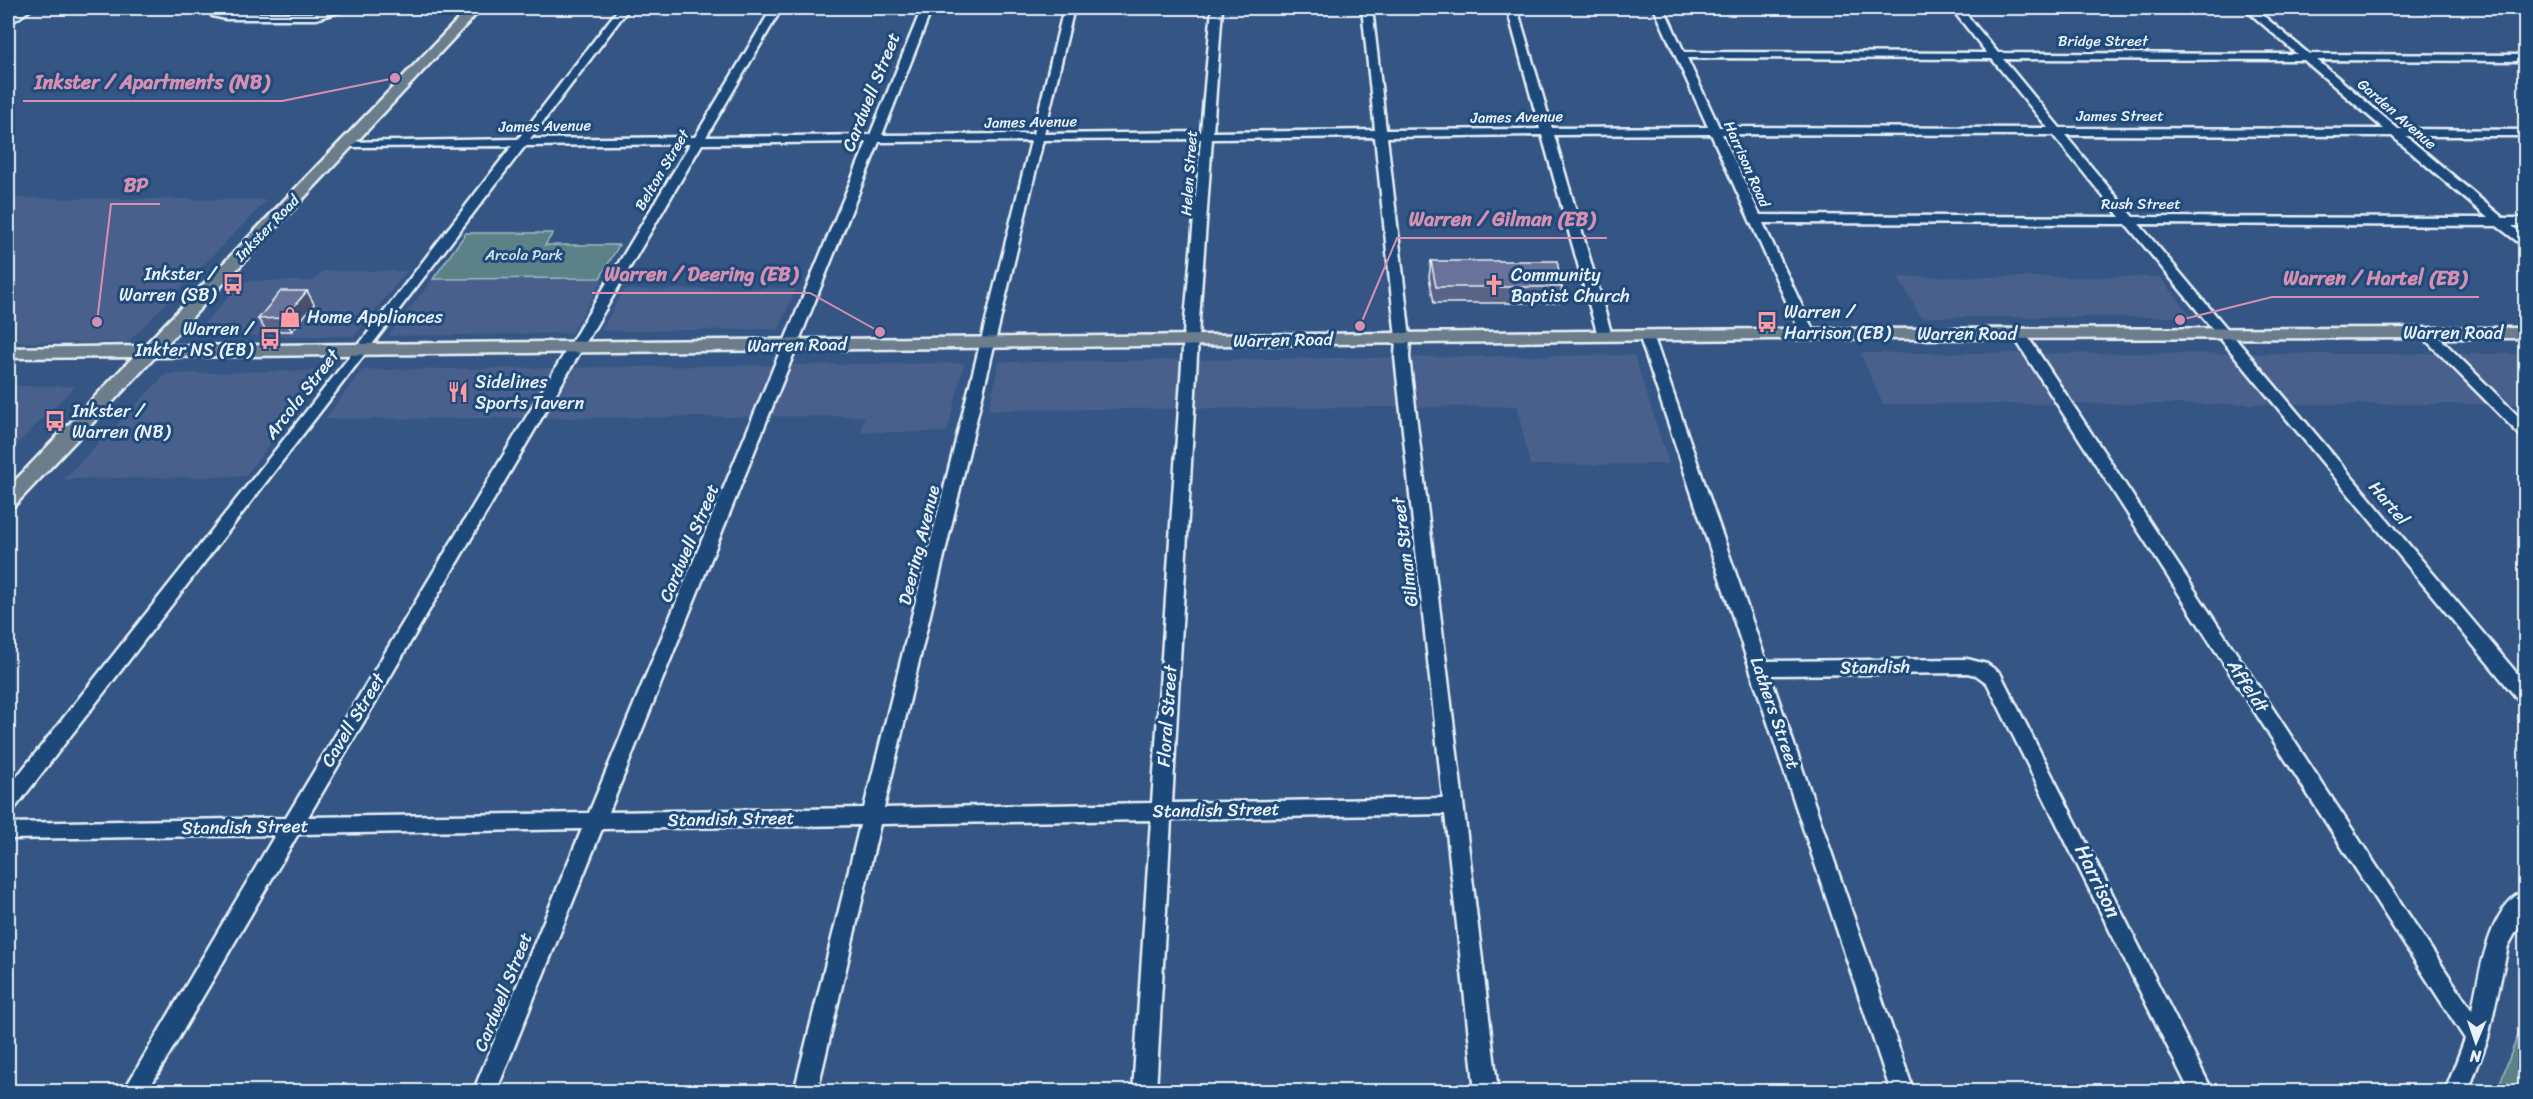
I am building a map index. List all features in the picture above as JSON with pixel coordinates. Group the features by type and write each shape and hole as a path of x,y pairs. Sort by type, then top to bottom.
{"main road":[{"name":"Inkster Road","path":"8,500 476,8"},
{"name":"Warren Road","path":"8,353 1646,335 2526,333"}],"street":[{"path":"8,21 28,8"},
{"path":"221,8 216,14 226,16 316,16 347,8"},
{"name":"Arcola Street","path":"8,802 362,350 624,8"},
{"name":"Belton Street","path":"574,348 777,8"},
{"name":"Cardwell Street","path":"484,1092 927,8"},
{"name":"Deering Avenue","path":"805,1092 1068,8"},
{"name":"Helen Street","path":"1191,341 1217,8"},
{"name":"Gilman Street","path":"1367,8 1403,338 1402,357 1487,1092"},
{"path":"1512,8 1605,336"},
{"name":"Harrison Road","path":"1659,8 1808,334"},
{"name":"Hartel","path":"1956,8 2222,334 2526,697"},
{"name":"Garden Avenue","path":"2249,8 2526,244"},
{"name":"Bridge Street","path":"1681,55 2526,58"},
{"name":"James Avenue","path":"347,144 1715,130"},
{"name":"James Street","path":"1715,130 2526,133"},
{"name":"Rush Street","path":"1756,219 2526,222"},
{"path":"2427,333 2526,432"},
{"name":"Affeldt","path":"2019,334 2477,1038"},
{"name":"Lathers Street","path":"1646,335 1903,1092"},
{"name":"Floral Street","path":"1144,1092 1191,341"},
{"name":"Cavell Street","path":"134,1092 574,348"},
{"name":"Standish","path":"1760,668 1967,666 1990,673"},
{"name":"Harrison","path":"1990,673 2004,692 2202,1092"},
{"name":"Standish Street","path":"8,831 1454,806"},
{"path":"2456,1092 2477,1038 2491,967 2503,932 2526,899"}],"shaded area":[{"path":"8,198 267,200 127,343 8,342"},
{"path":"323,271 407,271 354,336 193,336 243,281 314,281"},
{"path":"1898,277 2160,277 2192,317 1921,317"},
{"path":"600,278 602,281 571,333 388,336 433,279"},
{"path":"796,288 779,329 601,331 624,290"},
{"path":"1860,353 2525,354 2525,404 1883,404"},
{"path":"1634,355 1669,464 1530,465 1517,406 989,410 999,362"},
{"path":"964,363 947,432 861,432 865,416 325,419 362,370"},
{"path":"327,370 245,476 64,479 166,374"},
{"path":"8,386 75,386 8,453"}],"green space":[{"name":"Arcola Park","path":"466,233 553,233 545,245 619,245 600,278 433,279"},
{"path":"2525,1016 2525,1091 2497,1091"}],"building":[{"path":"1431,261 1557,261 1562,287 1436,287"},
{"path":"281,291 307,291 284,318 258,319"}],"place":[{"name":"Inkster / Apartments (NB)","path":"395,78"},
{"name":"Inkster / Warren (SB)","path":"233,284"},
{"name":"Community Baptist Church","path":"1494,285"},
{"name":"Home Appliances","path":"290,317"},
{"name":"Warren / Hartel (EB)","path":"2180,320"},
{"name":"BP","path":"97,322"},
{"name":"Warren / Harrison (EB)","path":"1767,322"},
{"name":"Warren / Gilman (EB)","path":"1360,326"},
{"name":"Warren / Deering (EB)","path":"880,332"},
{"name":"Warren / Inkter NS (EB)","path":"270,339"},
{"name":"Sidelines Sports Tavern","path":"458,392"},
{"name":"Inkster / Warren (NB)","path":"55,421"}]}
